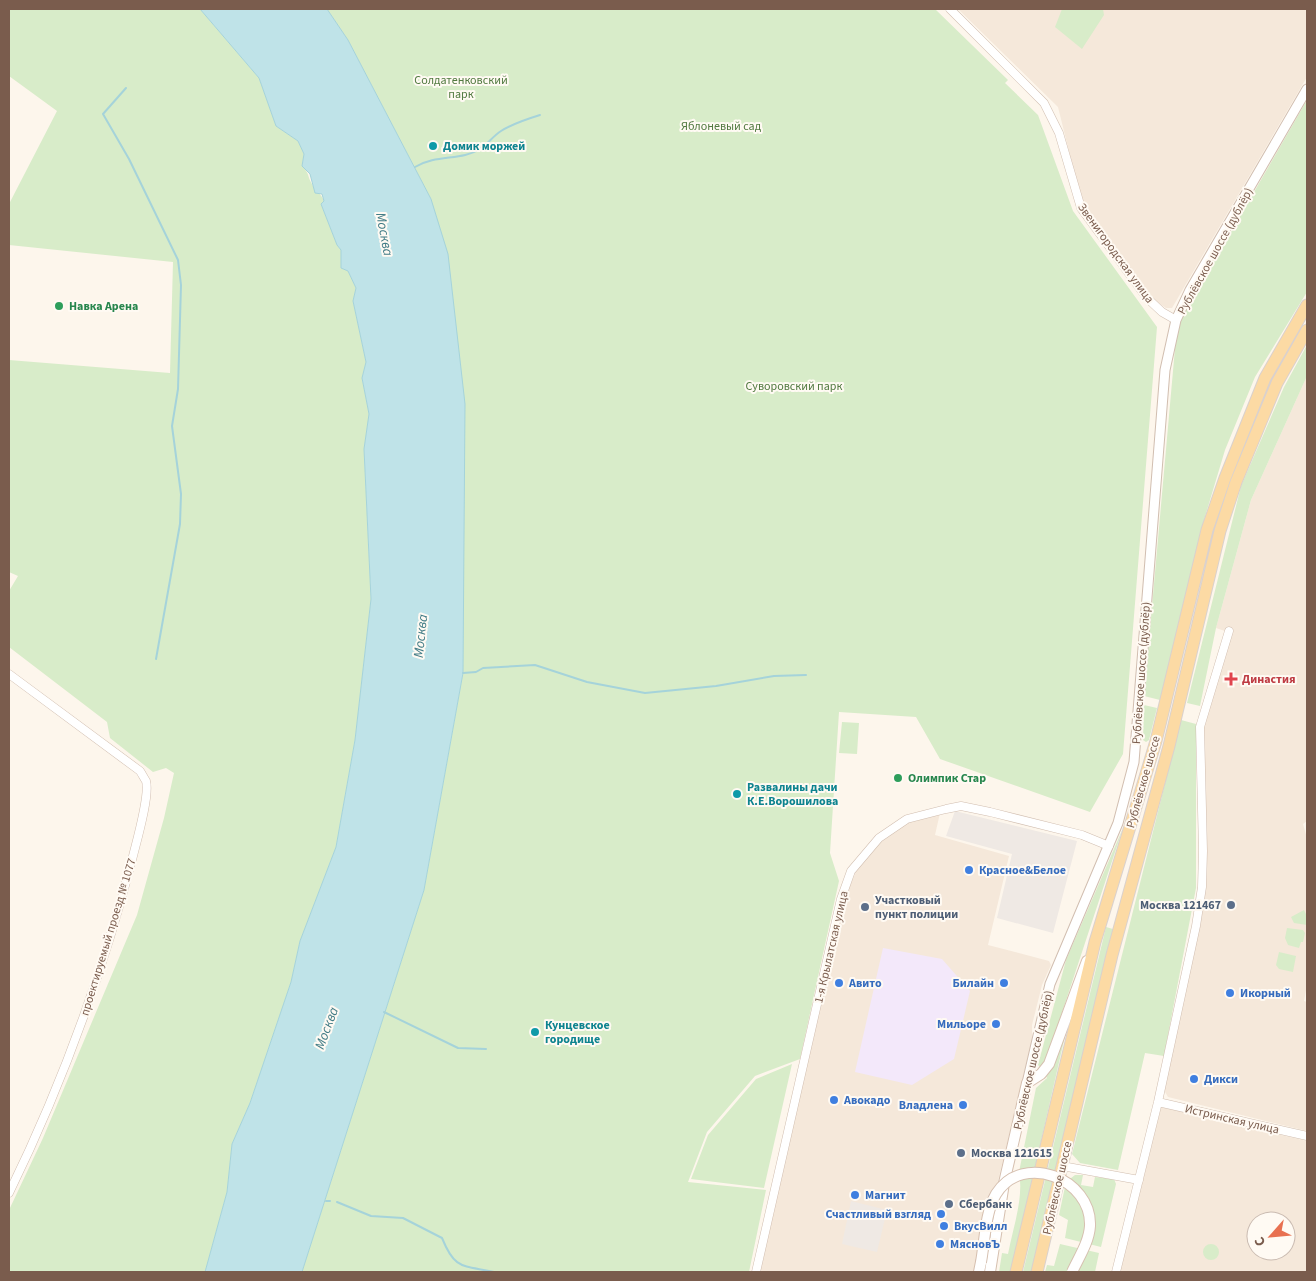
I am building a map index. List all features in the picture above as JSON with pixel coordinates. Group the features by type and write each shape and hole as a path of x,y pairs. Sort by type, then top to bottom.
{"main road":[{"name":"Рублёвское шоссе","path":"1016,1272 1095,942 1156,741 1207,530 1264,378 1307,305"},
{"name":"Рублёвское шоссе","path":"1037,1272 1112,955 1169,746 1220,531 1236,482 1277,383 1307,330"},
{"path":"1027,1083 1041,1074 1049,1064 1072,996 1095,942"},
{"name":"Рублёвское шоссе (дублёр)","path":"990,1272 1004,1183 1027,1083"},
{"path":"979,1272 990,1208 996,1194 1018,1177 1035,1172 1063,1180 1077,1191 1085,1203 1090,1224 1089,1235 1072,1272"}],"street":[{"name":"Звенигородская улица","path":"950,9 1044,102 1059,133 1082,208 1147,298 1162,312 1176,320"},
{"name":"Рублёвское шоссе (дублёр)","path":"1027,1083 1053,976 1109,846 1125,801 1134,762 1165,370 1176,320 1190,290 1307,89"},
{"path":"1116,1272 1158,1102 1196,926 1202,887 1200,727 1229,631"},
{"name":"проектируемый проезд № 1077","path":"9,674 140,771 146,782 140,828 118,914 83,1021 48,1109 9,1193"},
{"name":"1-я Крылатская улица","path":"756,1272 841,899 851,871 880,838 907,819 961,806 1082,835 1109,846"},
{"name":"Истринская улица","path":"1158,1102 1307,1136"},
{"path":"1062,1166 1138,1180"}],"shaded area":[{"path":"958,9 1307,9 1307,77 1172,308 1166,308 1157,302 1142,285 1081,200 1058,107"},
{"path":"1307,376 1307,821 1303,824 1307,838 1307,985 1304,1001 1307,1002 1307,1131 1168,1097 1164,1090 1199,927 1202,729 1231,633 1216,628 1251,500"},
{"path":"955,811 1077,841 1053,933 997,918 1012,854 946,836"},
{"path":"940,813 935,835 1009,856 988,945 1049,961 1051,965 1042,985 1032,1025 1032,1040 976,1272 754,1272 844,900 858,867 882,841 909,821"},
{"path":"883,948 942,959 970,991 954,1059 912,1085 855,1072"},
{"path":"1161,1107 1307,1141 1307,1272 1120,1272"},
{"path":"851,1201 887,1210 877,1252 842,1244"}],"green space":[{"path":"9,9 200,9 259,78 276,126 298,141 304,154 302,166 313,186 323,198 324,201 321,204 337,245 341,250 341,268 348,271 356,288 353,301 366,362 362,378 369,414 364,449 371,599 355,740 336,847 300,941 291,982 250,1103 232,1144 227,1192 205,1272 9,1272 9,1210 43,1138 137,915 164,818 174,773 166,768 153,772 110,738 107,722 9,647 9,591 18,576 9,572 9,360 170,373 173,262 9,245 9,204 57,111 9,76"},
{"name":"Суворовский парк","path":"327,9 935,9 1008,80 1005,83 1038,115 1073,211 1157,327 1123,754 1090,812 940,759 916,717 839,712 830,853 839,881 800,1059 755,1076 707,1132 688,1182 766,1190 749,1272 302,1272 424,890 463,673 431,199 348,40"},
{"path":"1062,9 1103,9 1104,15 1082,49 1055,27"},
{"path":"1307,100 1307,292 1255,377 1225,450 1204,520 1160,700 1144,696 1177,326"},
{"path":"1307,345 1307,376 1251,500 1216,628 1200,706 1187,703 1241,486 1284,387"},
{"path":"1144,705 1157,708 1149,740 1146,742 1143,740"},
{"path":"1181,720 1196,724 1196,888 1164,1056 1145,1053 1118,1170 1080,1163 1072,1154"},
{"path":"842,722 859,723 857,754 839,753"},
{"path":"1123,828 1047,1058 1041,1068 1038,1065 1066,960"},
{"path":"1304,910 1307,916 1307,925 1294,923 1291,917"},
{"path":"1106,927 1113,929 1038,1248 1032,1272 1023,1272"},
{"path":"1287,928 1303,930 1305,933 1299,948 1288,945 1285,938"},
{"path":"1279,952 1296,956 1293,972 1279,969 1276,965"},
{"path":"1071,1010 1011,1272 999,1272 1002,1253 1008,1254 1017,1213 1020,1192 1019,1172 1036,1088 1047,1078 1046,1076 1053,1065"},
{"path":"792,1064 764,1188 691,1179 708,1135 756,1079"},
{"path":"1075,1175 1083,1175 1081,1185 1093,1187 1095,1177 1114,1179 1116,1184 1101,1247 1065,1238 1068,1220 1059,1215 1066,1182"},
{"path":"1060,1244 1099,1253 1095,1272 1077,1272 1069,1268 1067,1272 1045,1272 1047,1265 1054,1266"},
{"path":"1211,1244 1219,1252 1211,1260 1203,1252"}],"water":[{"name":"Москва","path":"200,9 327,9 348,40 431,199 448,254 465,404 463,673 424,890 302,1272 205,1272 227,1192 232,1144 250,1103 291,982 300,941 336,847 355,740 371,599 364,449 369,414 362,378 366,362 353,301 356,288 348,271 341,268 341,250 337,245 321,204 324,201 322,194 315,193 310,174 302,166 304,154 298,141 276,126 259,78"}],"waterway":[{"path":"126,88 103,114 129,159 178,260 181,285 178,389 172,426 181,494 180,524 156,659"},
{"path":"415,167 432,160 473,153 505,128 540,115"},
{"path":"463,673 476,672 483,668 535,665 587,682 645,693 716,686 774,676 806,675"},
{"path":"384,1012 458,1048 486,1049"},
{"path":"337,1202 371,1216 403,1218 442,1238 451,1256 461,1264 467,1267 494,1272"}],"place":[{"name":"Домик моржей","path":"433,146"},
{"name":"Навка Арена","path":"59,306"},
{"name":"Династия","path":"1231,679"},
{"name":"Олимпик Стар","path":"898,778"},
{"name":"Развалины дачи К.Е.Ворошилова","path":"737,794"},
{"name":"Красное&Белое","path":"969,870"},
{"name":"Москва 121467","path":"1231,905"},
{"name":"Участковый пункт полиции","path":"865,907"},
{"name":"Авито","path":"839,983"},
{"name":"Билайн","path":"1004,983"},
{"name":"Икорный","path":"1230,993"},
{"name":"Мильоре","path":"996,1024"},
{"name":"Кунцевское городище","path":"535,1032"},
{"name":"Дикси","path":"1194,1079"},
{"name":"Авокадо","path":"834,1100"},
{"name":"Владлена","path":"963,1105"},
{"name":"Москва 121615","path":"961,1153"},
{"name":"Магнит","path":"855,1195"},
{"name":"Сбербанк","path":"949,1204"},
{"name":"Счастливый взгляд","path":"941,1214"},
{"name":"ВкусВилл","path":"944,1226"},
{"name":"МясновЪ","path":"940,1244"}],"park label":[{"name":"Солдатенковский парк","path":"461,87"},
{"name":"Яблоневый сад","path":"721,126"}]}
